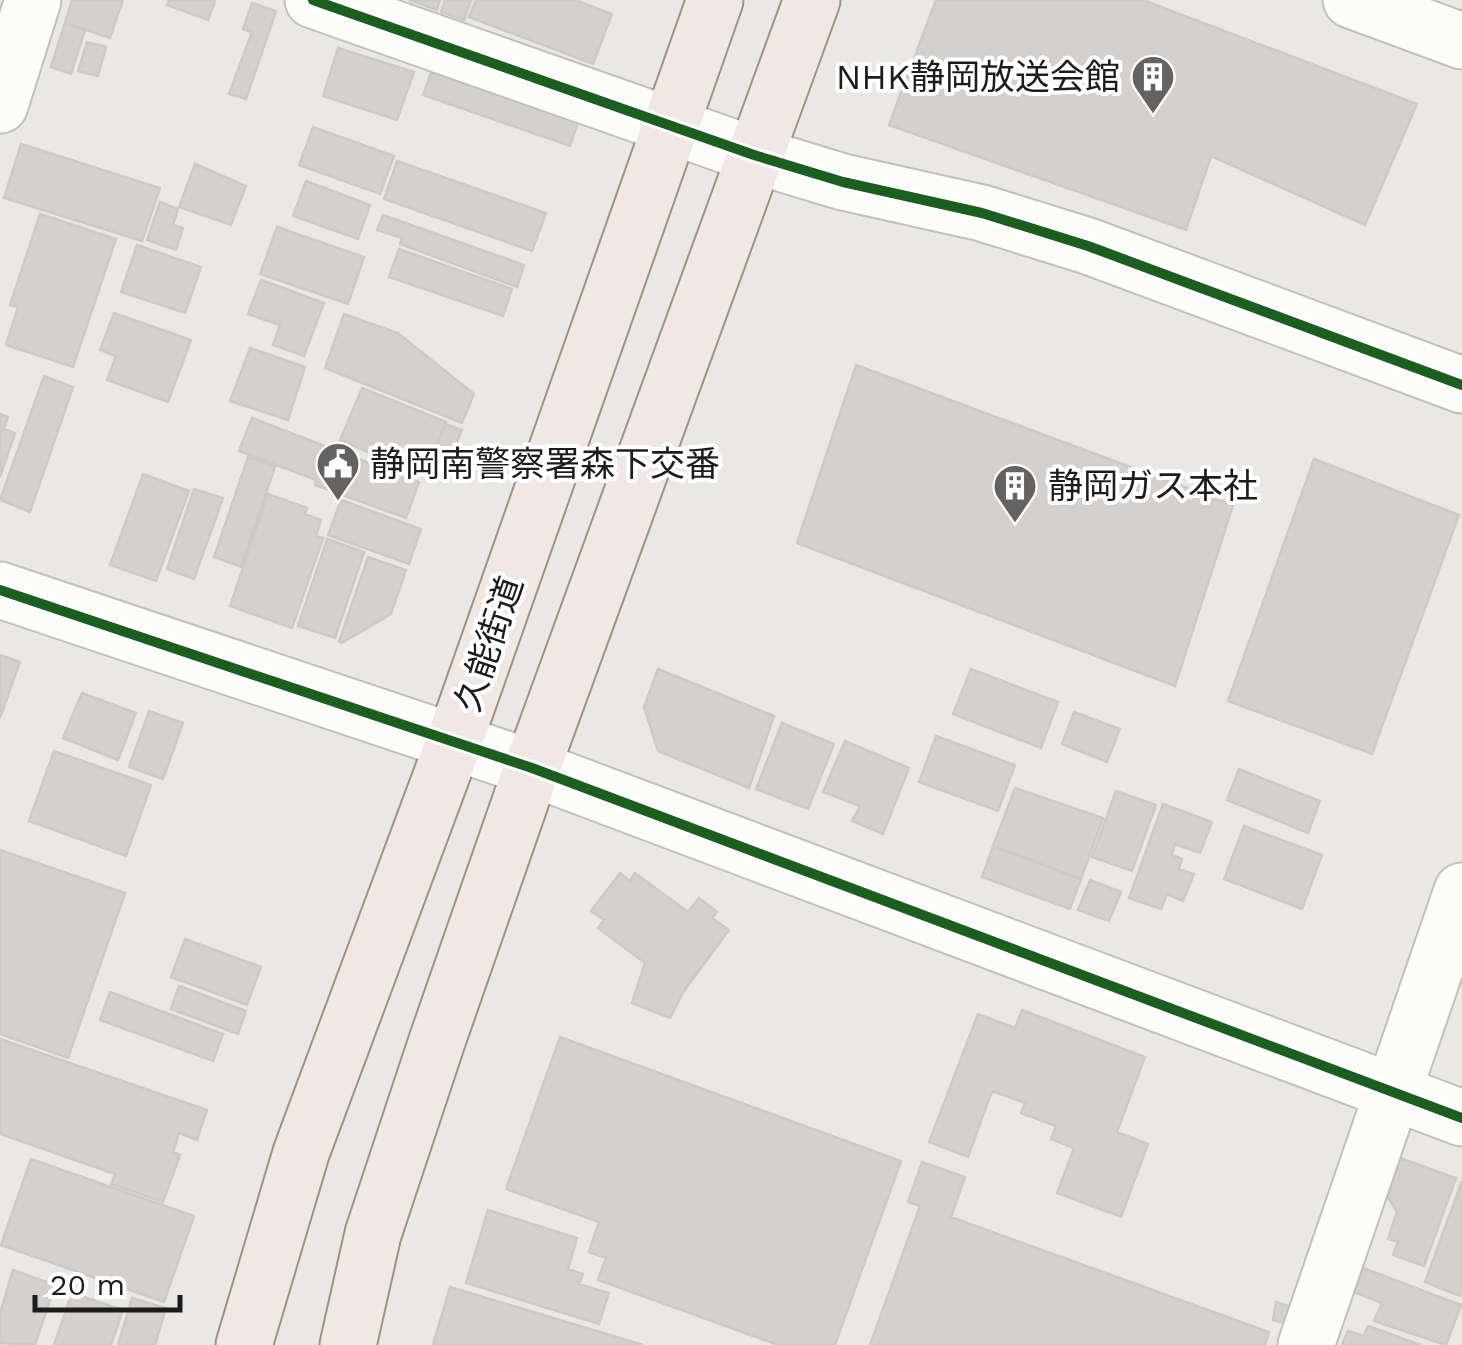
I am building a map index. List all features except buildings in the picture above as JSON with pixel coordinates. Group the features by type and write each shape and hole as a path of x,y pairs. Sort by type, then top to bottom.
{"main road":[{"name":"久能街道","path":"244,1345 301,1154 454,742 716,0"},
{"path":"348,1345 373,1234 532,768 812,0"}],"street":[{"path":"0,105 33,0"},
{"path":"313,0 754,155 842,182 982,213 1088,246 1462,385"},
{"path":"1351,0 1462,41"},
{"path":"0,590 532,768 1462,1118"},
{"path":"1306,1345 1462,890"}],"cycle path":[{"path":"313,0 754,155 843,182 982,213 1088,246 1462,385"},
{"path":"0,590 532,768 1462,1118"}],"place":[{"name":"NHK静岡放送会館","path":"1153,115"},
{"name":"静岡南警察署森下交番","path":"338,502"},
{"name":"静岡ガス本社","path":"1015,524"}]}
